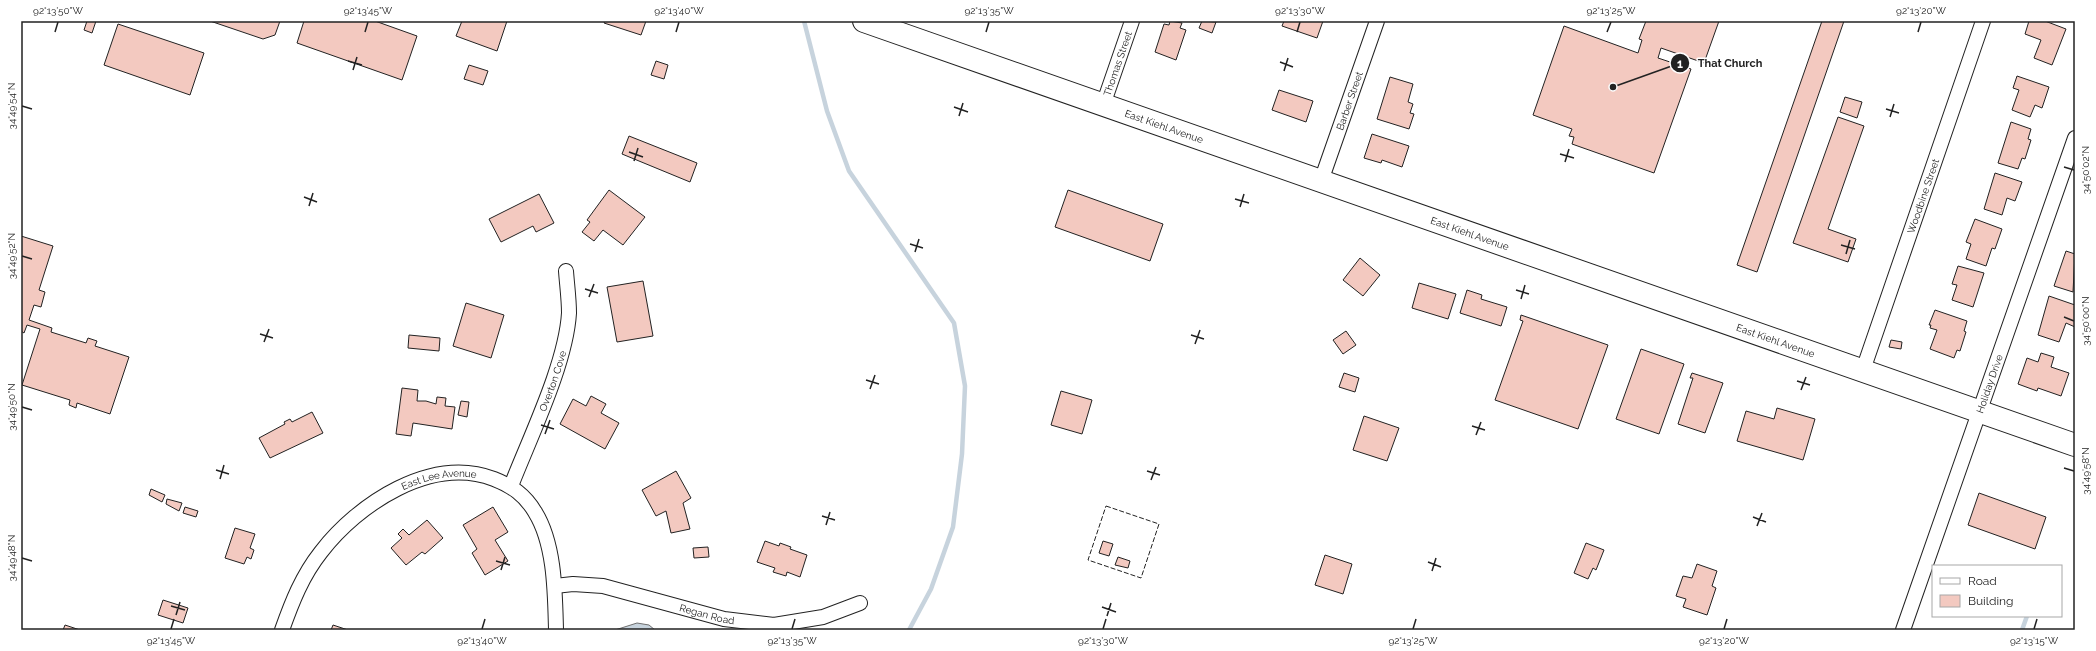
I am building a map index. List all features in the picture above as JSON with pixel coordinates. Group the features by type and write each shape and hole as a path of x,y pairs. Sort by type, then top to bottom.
{"main road":[{"name":"East Kiehl Avenue","path":"864,21 1103,106 2075,445"}],"street":[{"name":"Thomas Street","path":"1103,106 1132,21"},
{"name":"Barber Street","path":"1321,181 1377,21"},
{"name":"Woodbine Street","path":"1863,370 1983,21"},
{"name":"Holiday Drive","path":"1903,630 2075,138"},
{"name":"Overton Cove","path":"511,486 551,386 565,340 569,314 566,271"},
{"name":"East Lee Avenue","path":"282,630 294,596 304,576 322,551 362,511 380,499 415,481 457,472 487,476 511,486 527,500 536,513 549,552 555,586 556,630"},
{"name":"Regan Road","path":"555,586 573,584 603,586 724,619 774,625 822,617 860,603"}],"shaded area":[{"path":"637,623 649,625 655,630 615,630"}],"building":[{"path":"87,21 96,21 92,33 84,30"},
{"path":"210,21 280,21 275,35 263,39"},
{"path":"304,21 375,21 417,36 402,80 297,43"},
{"path":"462,21 507,21 497,51 456,36"},
{"path":"605,21 646,21 641,35 604,23"},
{"path":"1170,21 1182,23 1180,28 1186,30 1176,60 1155,52 1164,24 1169,25"},
{"path":"1202,21 1216,22 1212,33 1199,28"},
{"path":"1284,21 1323,21 1317,38 1282,26"},
{"path":"1646,21 1719,21 1704,63 1661,48 1658,58 1691,69 1654,173 1572,144 1574,137 1569,136 1572,129 1533,115 1564,26 1638,53 1642,40 1639,39"},
{"path":"1822,21 1844,21 1757,272 1737,265"},
{"path":"2029,21 2045,21 2066,29 2052,65 2034,58 2041,40 2025,34"},
{"path":"118,24 204,53 190,95 104,65"},
{"path":"656,61 668,65 664,79 651,75"},
{"path":"469,65 488,71 483,85 464,79"},
{"path":"2017,76 2049,87 2042,108 2035,105 2030,117 2012,110 2019,90 2013,88"},
{"path":"1390,77 1413,84 1408,102 1413,104 1410,113 1414,114 1409,129 1377,119"},
{"path":"1279,90 1313,101 1306,122 1272,110"},
{"path":"1845,97 1862,102 1857,118 1840,112"},
{"path":"1838,117 1864,126 1828,229 1856,239 1848,262 1793,243"},
{"path":"2011,122 2031,129 2028,139 2031,140 2025,159 2022,158 2018,169 1998,163"},
{"path":"1372,134 1409,146 1402,167 1382,160 1381,163 1364,158"},
{"path":"629,136 697,163 690,182 622,154"},
{"path":"1995,173 2022,182 2015,201 2007,198 2002,215 1984,209"},
{"path":"609,190 645,217 623,245 603,230 594,241 582,232 590,222 587,220"},
{"path":"1068,190 1163,224 1150,261 1055,227"},
{"path":"539,194 554,223 536,232 533,226 501,242 489,219"},
{"path":"1975,219 2002,229 1995,249 1992,248 1986,266 1966,259 1971,244 1966,242"},
{"path":"21,236 53,246 39,290 45,292 41,307 34,305 29,320 52,328 51,332 86,343 88,338 97,341 95,346 129,357 110,414 77,403 76,408 69,405 70,400 22,385 40,329 27,325 24,333 21,331"},
{"path":"2066,251 2075,254 2073,292 2054,286"},
{"path":"1360,258 1380,275 1363,296 1343,280"},
{"path":"1958,266 1984,273 1973,307 1952,300 1957,285 1952,284"},
{"path":"643,281 653,336 617,342 607,287"},
{"path":"1419,283 1456,294 1448,319 1412,308"},
{"path":"1467,290 1482,295 1481,299 1507,307 1501,326 1460,313"},
{"path":"2049,296 2075,305 2075,327 2066,323 2059,342 2038,335"},
{"path":"466,303 504,315 491,358 453,346"},
{"path":"1935,310 1967,321 1964,331 1966,332 1960,351 1957,350 1954,358 1930,349 1937,330 1930,328 1931,325 1929,325"},
{"path":"1521,315 1608,345 1578,429 1495,400 1523,321 1520,320"},
{"path":"1346,331 1356,345 1343,354 1333,340"},
{"path":"409,335 440,338 439,351 408,348"},
{"path":"1891,340 1902,342 1901,349 1889,347"},
{"path":"1641,349 1684,364 1659,434 1616,419"},
{"path":"2041,353 2054,357 2051,367 2069,373 2061,396 2038,388 2037,391 2018,384 2027,358 2038,362"},
{"path":"1344,373 1359,378 1355,392 1339,387"},
{"path":"1692,373 1723,383 1705,433 1678,424 1693,378 1690,378"},
{"path":"402,388 418,390 417,401 426,401 436,404 437,397 446,398 445,406 455,407 452,429 413,423 411,436 396,434"},
{"path":"1061,391 1092,400 1082,434 1051,425"},
{"path":"591,396 606,404 601,413 619,423 605,449 560,424 573,399 586,406"},
{"path":"461,401 469,402 467,417 458,415"},
{"path":"1777,408 1815,419 1803,460 1737,441 1746,411 1774,419"},
{"path":"312,412 323,433 270,458 259,438 285,424 284,422 290,419 292,422"},
{"path":"1364,416 1399,428 1387,461 1353,450"},
{"path":"676,471 691,498 683,503 690,529 671,533 666,511 656,516 642,490"},
{"path":"151,489 165,495 162,502 149,495"},
{"path":"1979,493 2046,517 2035,549 1968,525"},
{"path":"167,499 182,503 179,511 166,504"},
{"path":"185,507 198,511 196,517 183,513"},
{"path":"493,507 508,532 495,540 508,561 485,575 472,553 477,549 463,525"},
{"path":"427,520 443,538 425,554 422,552 406,565 391,548 402,538 398,534 403,529 409,535"},
{"path":"235,528 255,534 250,548 254,550 251,559 247,557 244,564 225,558"},
{"path":"765,541 779,546 780,543 791,547 790,549 807,555 800,577 787,572 786,576 773,572 775,568 757,562"},
{"path":"1103,541 1113,544 1109,556 1099,553"},
{"path":"1586,543 1604,550 1596,570 1593,568 1588,579 1574,573"},
{"path":"708,547 709,557 694,558 693,548"},
{"path":"1325,555 1352,564 1343,594 1315,585"},
{"path":"1118,557 1130,561 1128,568 1115,565"},
{"path":"1697,564 1717,571 1712,586 1716,588 1707,615 1683,607 1686,599 1676,596 1683,576 1692,578"},
{"path":"163,600 188,608 183,623 158,615"},
{"path":"65,625 80,630 63,630"},
{"path":"333,625 348,630 331,630"}],"waterway":[{"path":"804,21 827,111 849,171 954,323 965,386 962,454 953,527 931,589 909,630"},
{"path":"2022,630 2027,617"}],"fence":[{"path":"1106,506 1159,524 1141,578 1088,560 1106,506"}],"place":[{"name":"That Church","path":"1613,87"}]}
